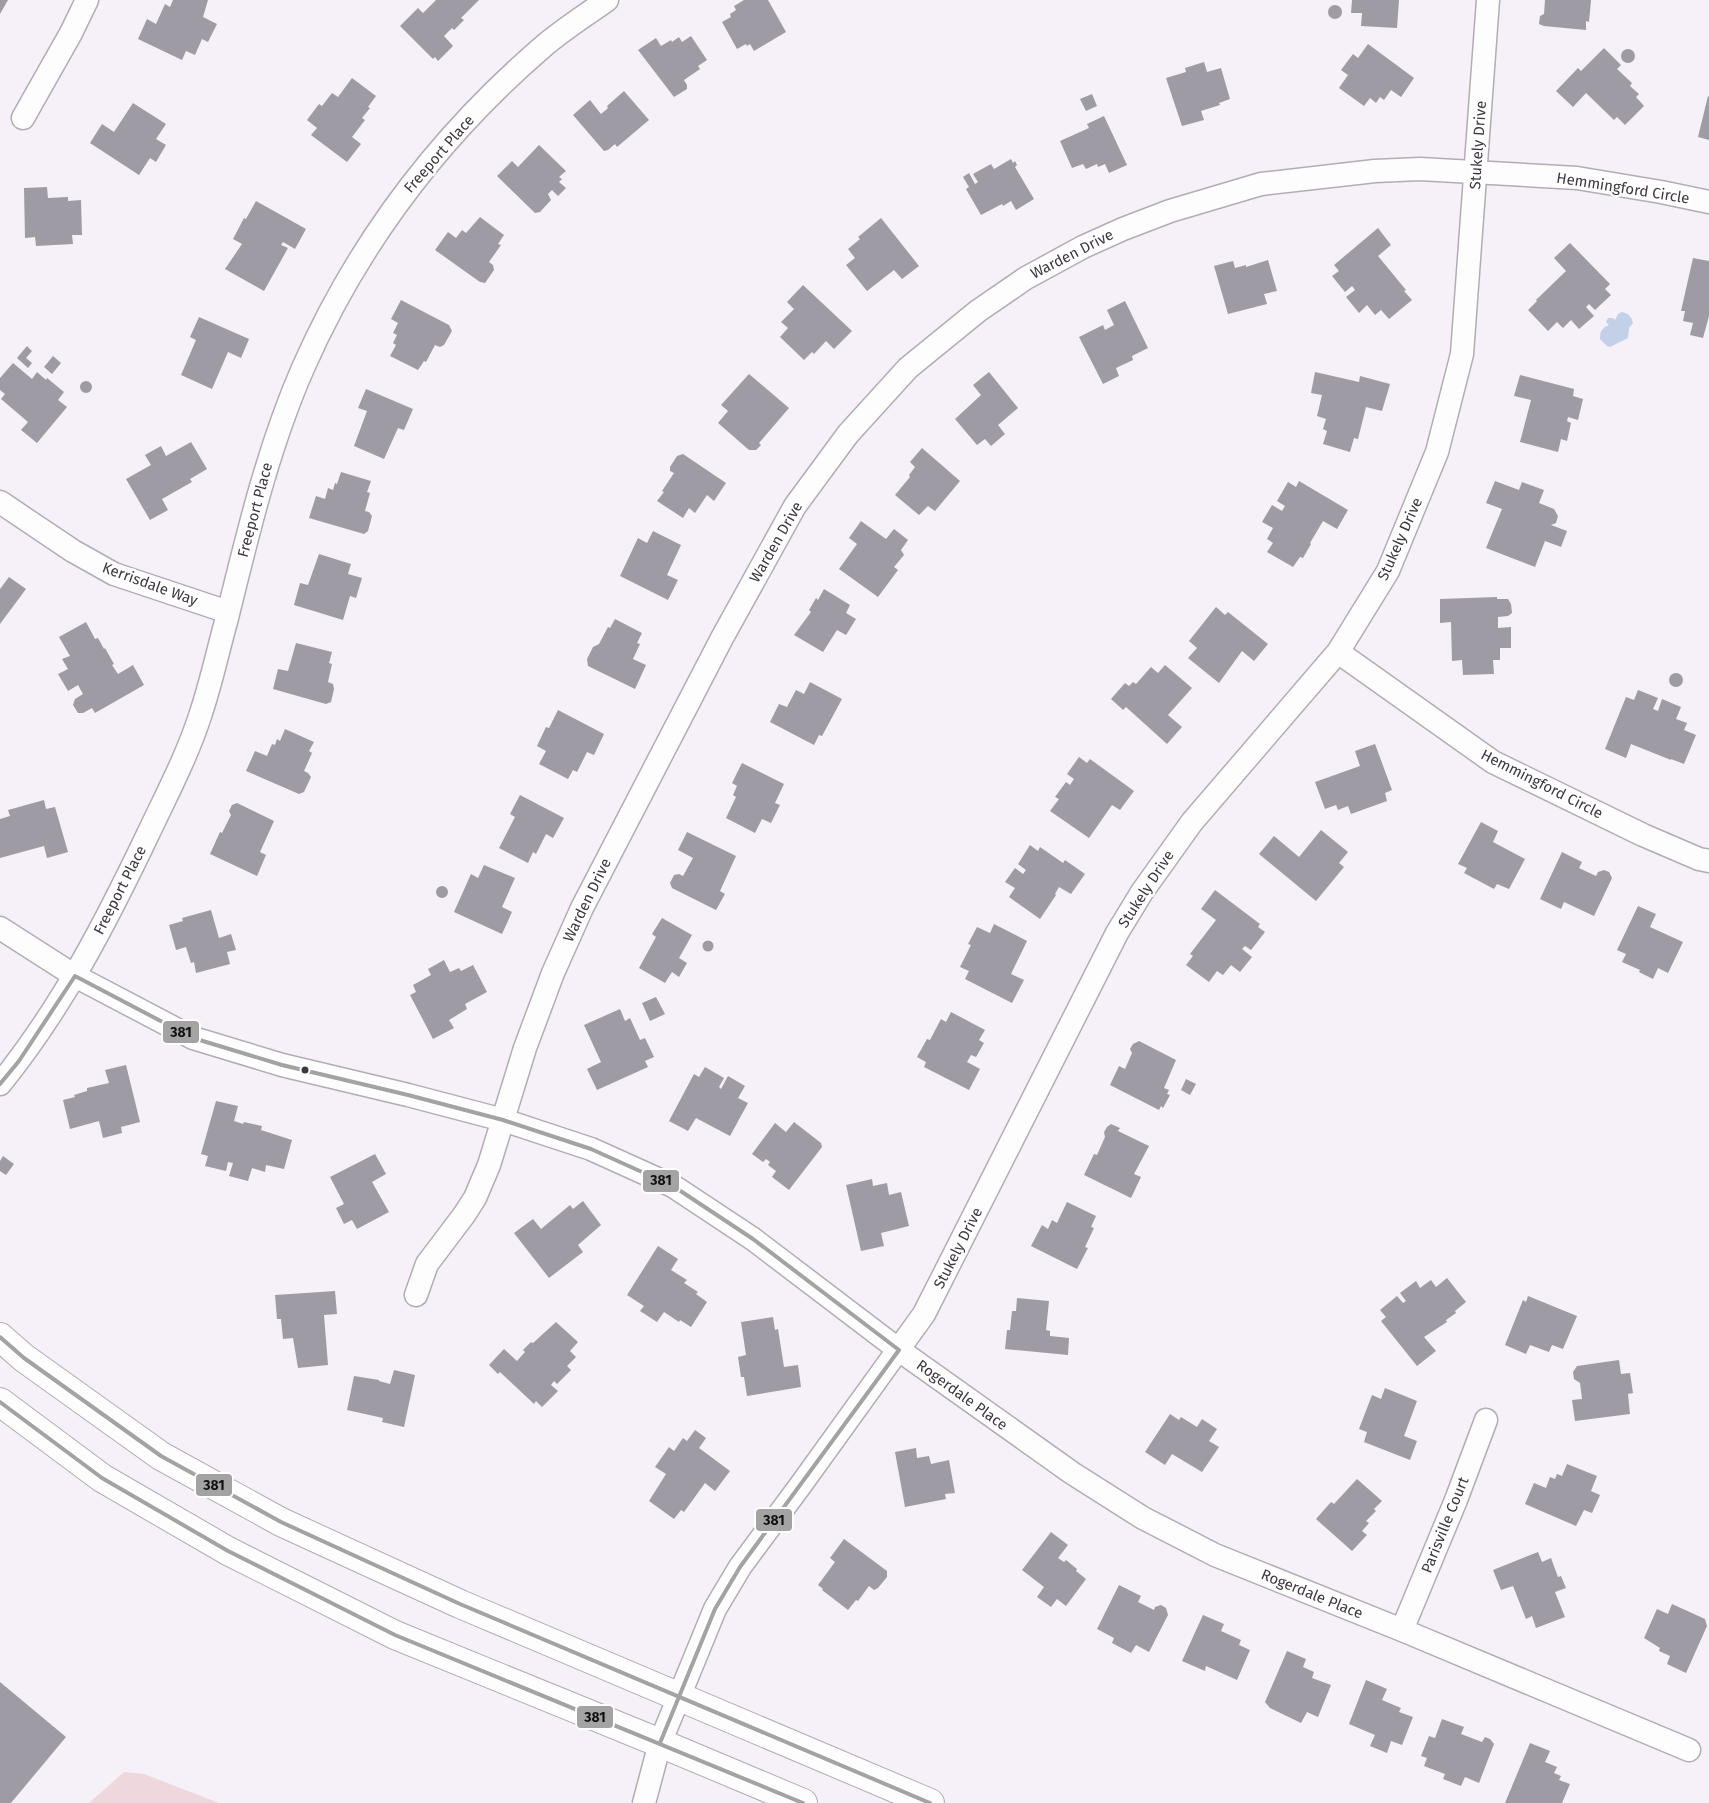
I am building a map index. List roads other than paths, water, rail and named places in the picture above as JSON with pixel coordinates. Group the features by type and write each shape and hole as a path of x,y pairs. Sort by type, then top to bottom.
{"main road":[{"path":"0,1337 24,1358 161,1456 281,1522 460,1604 930,1803"},
{"path":"0,1402 102,1478 228,1551 395,1635 803,1803"}],"street":[{"path":"23,118 71,33 87,0"},
{"name":"Freeport Place","path":"0,1084 19,1061 75,976 124,883 182,763 201,715 273,445 302,369 333,306 368,247 409,187 440,148 466,120 546,44 607,0"},
{"name":"Stukely Drive","path":"644,1803 660,1743 715,1609 740,1567 900,1350 928,1306 1117,933 1174,846 1206,804 1338,652 1388,570 1437,452 1462,354 1488,0"},
{"name":"Warden Drive","path":"416,1295 427,1264 475,1198 489,1165 525,1048 553,973 582,908 722,638 795,506 848,434 908,368 978,311 1026,278 1083,247 1170,211 1261,184 1291,180 1411,169 1476,172"},
{"name":"Hemmingford Circle","path":"1476,172 1577,178 1709,202"},
{"name":"Kerrisdale Way","path":"0,502 73,551 114,574 228,612"},
{"name":"Hemmingford Circle","path":"1338,652 1493,762 1643,835 1699,859 1709,861"},
{"name":"Rogerdale Place","path":"0,928 75,976 193,1038 282,1064 503,1120 591,1149 673,1186 753,1239 900,1350 1072,1473 1143,1518 1215,1555 1402,1630 1689,1750"},
{"name":"Parisville Court","path":"1402,1630 1456,1500 1486,1420"}],"water":[{"path":"1622,312 1629,316 1633,323 1629,328 1628,338 1610,347 1607,346 1600,339 1601,332 1609,325 1606,322 1608,318 1615,320 1618,314"}]}
